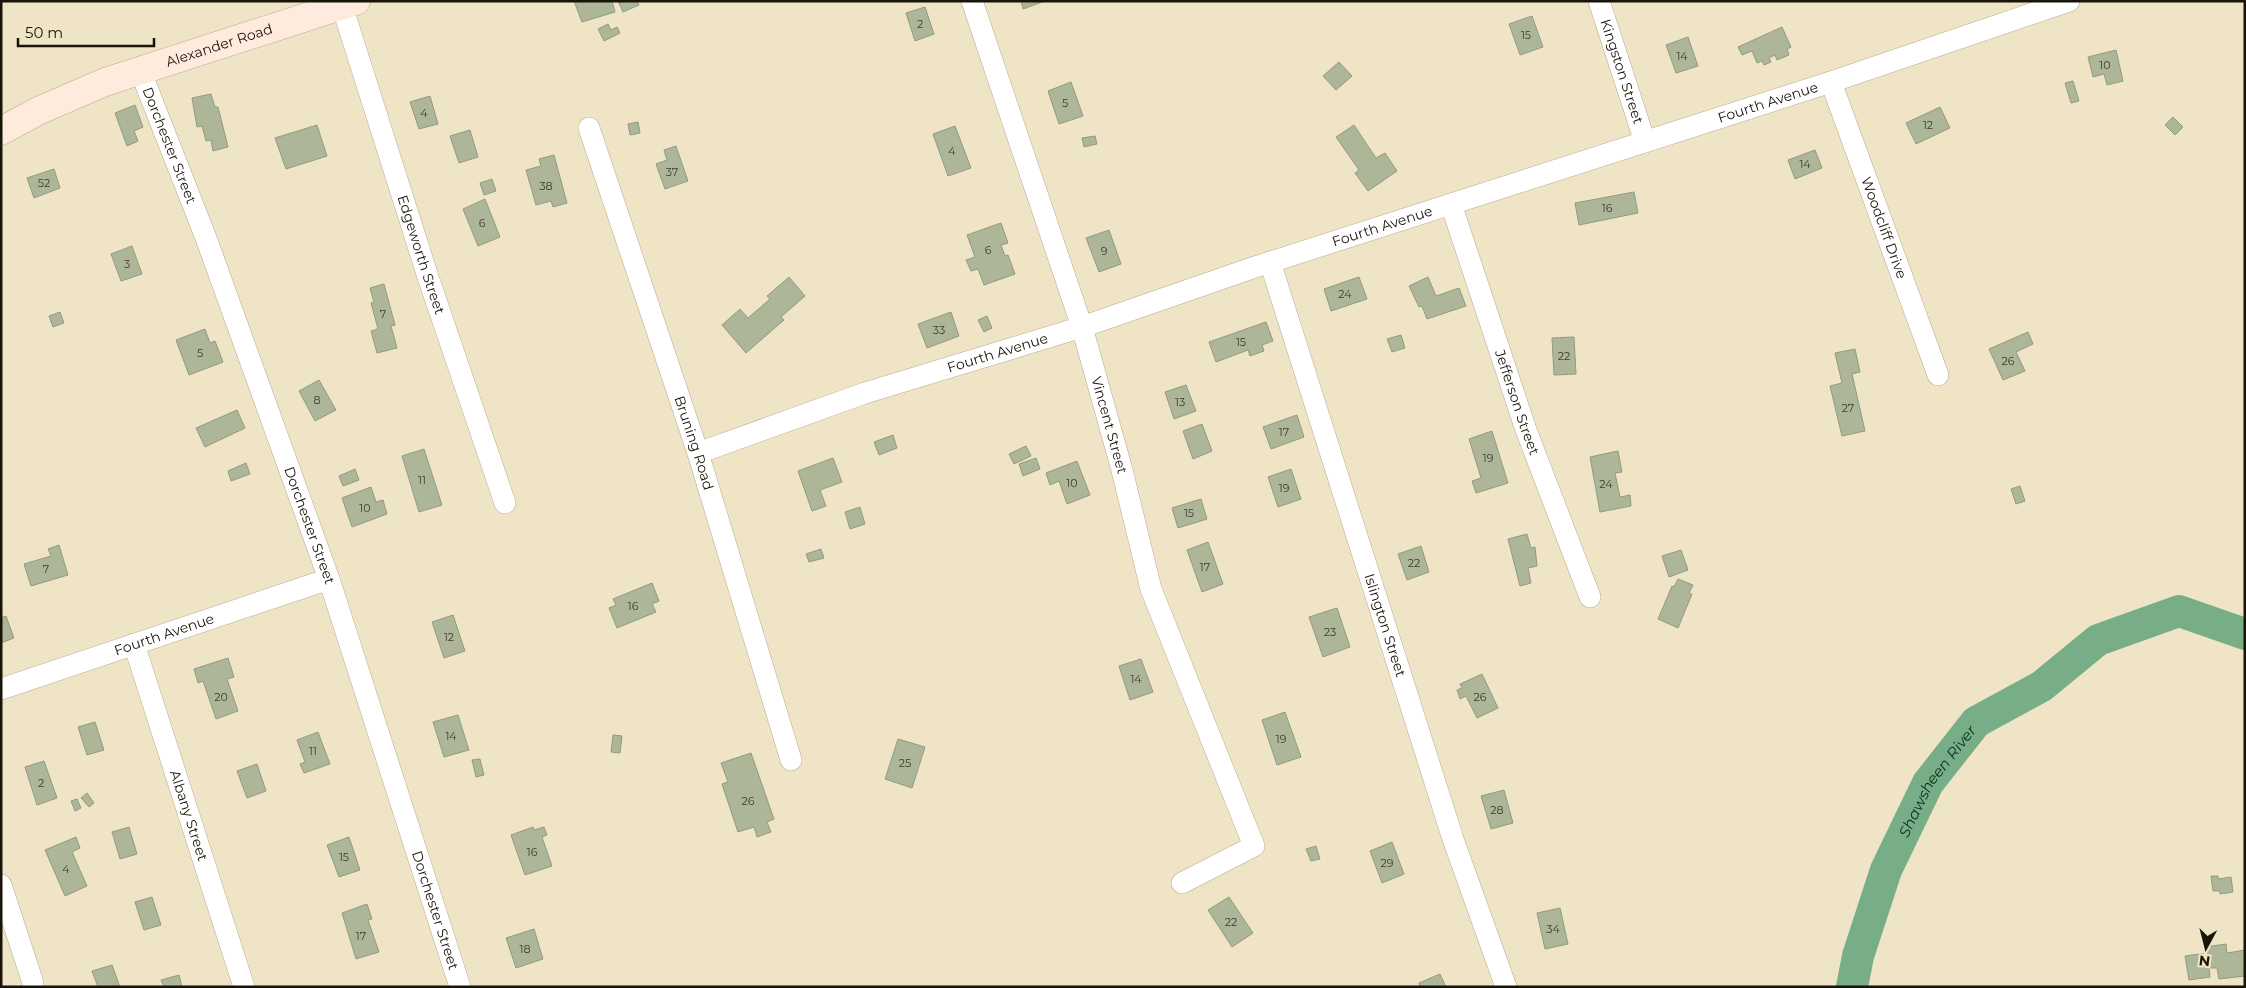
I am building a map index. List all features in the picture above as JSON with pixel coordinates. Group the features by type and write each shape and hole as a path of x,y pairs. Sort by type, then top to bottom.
{"street":[{"name":"Vincent Street","path":"972,1 1082,327 1151,589 1254,846 1182,883"},
{"name":"Kingston Street","path":"1599,1 1645,142"},
{"name":"Fourth Avenue","path":"698,453 864,393 1082,327 1270,262 1831,82 2069,1"},
{"name":"Alexander Road","path":"1,132 38,111 140,70 349,4"},
{"name":"Edgeworth Street","path":"349,4 425,267 505,503"},
{"name":"Dorchester Street","path":"140,70 206,238 329,579 460,987"},
{"name":"Woodcliff Drive","path":"1831,82 1938,375"},
{"name":"Bruning Road","path":"589,128 698,453 791,760"},
{"name":"Jefferson Street","path":"1451,204 1526,430 1590,598"},
{"name":"Islington Street","path":"1270,262 1453,839 1506,987"},
{"name":"Fourth Avenue","path":"1,689 329,579"},
{"name":"Albany Street","path":"134,644 244,987"},
{"path":"1,886 33,983"}],"building":[{"path":"574,1 612,1 615,12 582,22"},
{"path":"618,1 637,1 639,5 623,12"},
{"path":"1021,1 1045,1 1023,9"},
{"path":"925,7 934,34 915,41 906,13"},
{"path":"1532,16 1543,47 1520,55 1509,24"},
{"path":"608,24 611,30 617,27 620,33 604,41 598,29"},
{"path":"1782,27 1791,47 1787,49 1789,55 1777,60 1775,55 1769,58 1771,62 1764,65 1762,61 1757,63 1752,51 1742,55 1738,47"},
{"path":"1688,37 1698,66 1676,73 1666,45"},
{"path":"2116,50 2123,81 2107,85 2104,74 2093,77 2088,57"},
{"path":"1339,62 1352,76 1336,90 1323,76"},
{"path":"2073,81 2079,101 2071,103 2065,83"},
{"path":"1071,82 1083,116 1059,124 1048,91"},
{"path":"211,94 215,107 218,107 228,147 213,151 211,140 206,141 202,126 197,127 192,98"},
{"path":"430,96 438,124 419,129 410,102"},
{"path":"135,105 143,127 134,131 138,141 127,146 115,113"},
{"path":"1940,107 1950,128 1916,144 1906,123"},
{"path":"2173,117 2183,127 2175,135 2165,125"},
{"path":"638,122 640,133 630,135 628,124"},
{"path":"317,125 327,156 286,169 275,138"},
{"path":"1354,125 1376,158 1385,153 1397,171 1368,191 1355,173 1359,170 1336,137"},
{"path":"955,126 971,168 948,176 933,134"},
{"path":"470,130 478,157 459,163 450,136"},
{"path":"1095,136 1097,144 1084,147 1082,138"},
{"path":"676,146 688,181 665,189 656,164 667,160 664,150"},
{"path":"1815,150 1822,168 1795,179 1788,160"},
{"path":"554,155 567,203 553,207 551,201 536,205 526,170 541,166 539,159"},
{"path":"54,169 60,188 34,198 27,178"},
{"path":"492,179 496,191 484,195 480,183"},
{"path":"1634,192 1638,213 1579,225 1575,203"},
{"path":"485,199 500,237 478,246 463,209"},
{"path":"1001,223 1008,243 1001,245 1005,256 1008,255 1015,274 984,285 978,269 971,271 966,260 975,257 967,235"},
{"path":"1109,230 1121,264 1099,272 1086,238"},
{"path":"132,246 142,274 121,281 111,254"},
{"path":"789,277 805,296 781,317 784,320 746,353 722,325 740,309 748,318 770,299 767,296"},
{"path":"1359,277 1367,299 1331,311 1324,289"},
{"path":"1428,277 1436,296 1459,288 1466,306 1427,319 1422,306 1419,307 1409,286"},
{"path":"384,284 395,325 391,326 397,348 377,353 371,331 378,329 371,303 374,302 370,288"},
{"path":"60,312 64,323 53,327 49,316"},
{"path":"951,312 959,336 927,348 918,324"},
{"path":"987,316 992,328 984,332 978,320"},
{"path":"1266,322 1273,341 1262,345 1264,351 1250,356 1248,350 1216,362 1209,342"},
{"path":"205,329 210,343 215,341 223,362 189,375 176,340"},
{"path":"2028,332 2033,344 2016,352 2025,371 2003,380 1989,349"},
{"path":"1401,335 1405,348 1392,352 1387,339"},
{"path":"1574,337 1576,374 1554,375 1552,338"},
{"path":"1855,349 1860,372 1852,374 1865,431 1842,436 1830,386 1842,383 1835,353"},
{"path":"319,380 336,410 315,421 299,391"},
{"path":"1186,385 1196,411 1174,419 1165,392"},
{"path":"237,410 245,428 205,447 196,428"},
{"path":"1297,415 1304,437 1271,449 1263,427"},
{"path":"1202,424 1212,451 1193,459 1183,431"},
{"path":"1492,431 1508,483 1476,493 1472,481 1481,478 1469,439"},
{"path":"893,435 897,448 879,455 874,442"},
{"path":"1026,446 1031,456 1014,464 1009,454"},
{"path":"424,449 442,505 419,512 402,456"},
{"path":"1618,451 1622,472 1615,473 1620,497 1630,495 1631,506 1600,512 1590,457"},
{"path":"833,458 842,482 820,490 826,506 812,511 798,471"},
{"path":"1036,458 1040,469 1023,476 1019,464"},
{"path":"1077,461 1090,495 1067,504 1059,481 1050,485 1046,473"},
{"path":"246,463 250,474 231,481 228,471"},
{"path":"355,469 359,480 343,486 339,476"},
{"path":"1291,469 1301,499 1278,507 1268,477"},
{"path":"2020,486 2025,501 2016,504 2011,489"},
{"path":"371,487 376,502 383,500 387,514 352,527 342,498"},
{"path":"1201,499 1207,519 1178,528 1172,508"},
{"path":"860,507 865,524 850,529 845,512"},
{"path":"1527,534 1531,548 1535,547 1537,566 1528,568 1531,583 1520,586 1508,539"},
{"path":"1208,542 1223,584 1202,592 1187,550"},
{"path":"59,545 68,575 31,586 24,564 51,556 48,549"},
{"path":"1421,546 1429,572 1407,580 1398,554"},
{"path":"821,549 824,558 809,562 806,554"},
{"path":"1681,550 1688,570 1669,577 1662,556"},
{"path":"1678,579 1693,585 1689,593 1692,594 1678,628 1658,619 1672,586 1674,587"},
{"path":"652,583 659,601 652,604 656,612 617,628 609,608 616,605 613,599"},
{"path":"1337,608 1350,647 1323,657 1309,617"},
{"path":"453,615 465,651 444,658 432,622"},
{"path":"6,616 14,638 1,643 1,618"},
{"path":"228,658 234,677 227,679 238,711 216,719 203,681 198,683 194,669"},
{"path":"1141,659 1153,692 1130,700 1119,666"},
{"path":"1482,674 1498,708 1477,718 1466,696 1460,699 1457,690 1462,688 1460,684"},
{"path":"1285,712 1301,757 1277,765 1262,720"},
{"path":"458,715 469,750 444,757 433,722"},
{"path":"95,722 104,750 87,755 78,727"},
{"path":"318,732 330,764 304,773 300,764 305,762 297,740"},
{"path":"613,735 622,736 620,753 611,752"},
{"path":"898,739 925,747 912,788 885,779"},
{"path":"751,753 774,819 767,822 771,832 757,837 754,827 738,832 722,784 728,782 721,763"},
{"path":"480,759 484,775 476,777 472,760"},
{"path":"44,761 57,798 37,805 25,767"},
{"path":"257,764 266,791 247,798 237,771"},
{"path":"1504,790 1513,823 1491,829 1481,796"},
{"path":"87,793 94,803 89,807 81,798"},
{"path":"77,799 81,808 75,811 71,801"},
{"path":"129,827 137,854 120,859 112,832"},
{"path":"533,827 534,830 544,827 547,835 542,837 552,866 525,875 511,835"},
{"path":"76,837 80,848 72,852 87,886 65,896 45,850"},
{"path":"349,837 360,870 339,877 327,845"},
{"path":"1392,842 1404,874 1382,883 1370,851"},
{"path":"1316,846 1320,859 1311,861 1306,849"},
{"path":"2211,876 2218,876 2218,879 2231,877 2233,892 2220,894 2220,891 2213,891"},
{"path":"152,897 161,925 144,930 135,902"},
{"path":"1229,897 1253,933 1232,947 1208,910"},
{"path":"367,904 372,919 368,920 379,952 356,959 342,913"},
{"path":"1560,908 1568,944 1545,949 1537,913"},
{"path":"534,929 543,959 516,968 506,938"},
{"path":"2226,944 2227,953 2245,950 2245,976 2219,979 2217,968 2209,968 2210,977 2189,980 2185,956 2206,953 2205,947"},
{"path":"112,965 120,987 98,987 92,971"},
{"path":"1440,974 1446,987 1420,987 1419,983"},
{"path":"179,975 182,987 164,987 161,980"}],"waterway":[{"name":"Shawsheen River","path":"1852,987 1858,956 1886,870 1928,783 1976,722 2042,686 2098,640 2179,611 2245,634"}]}
